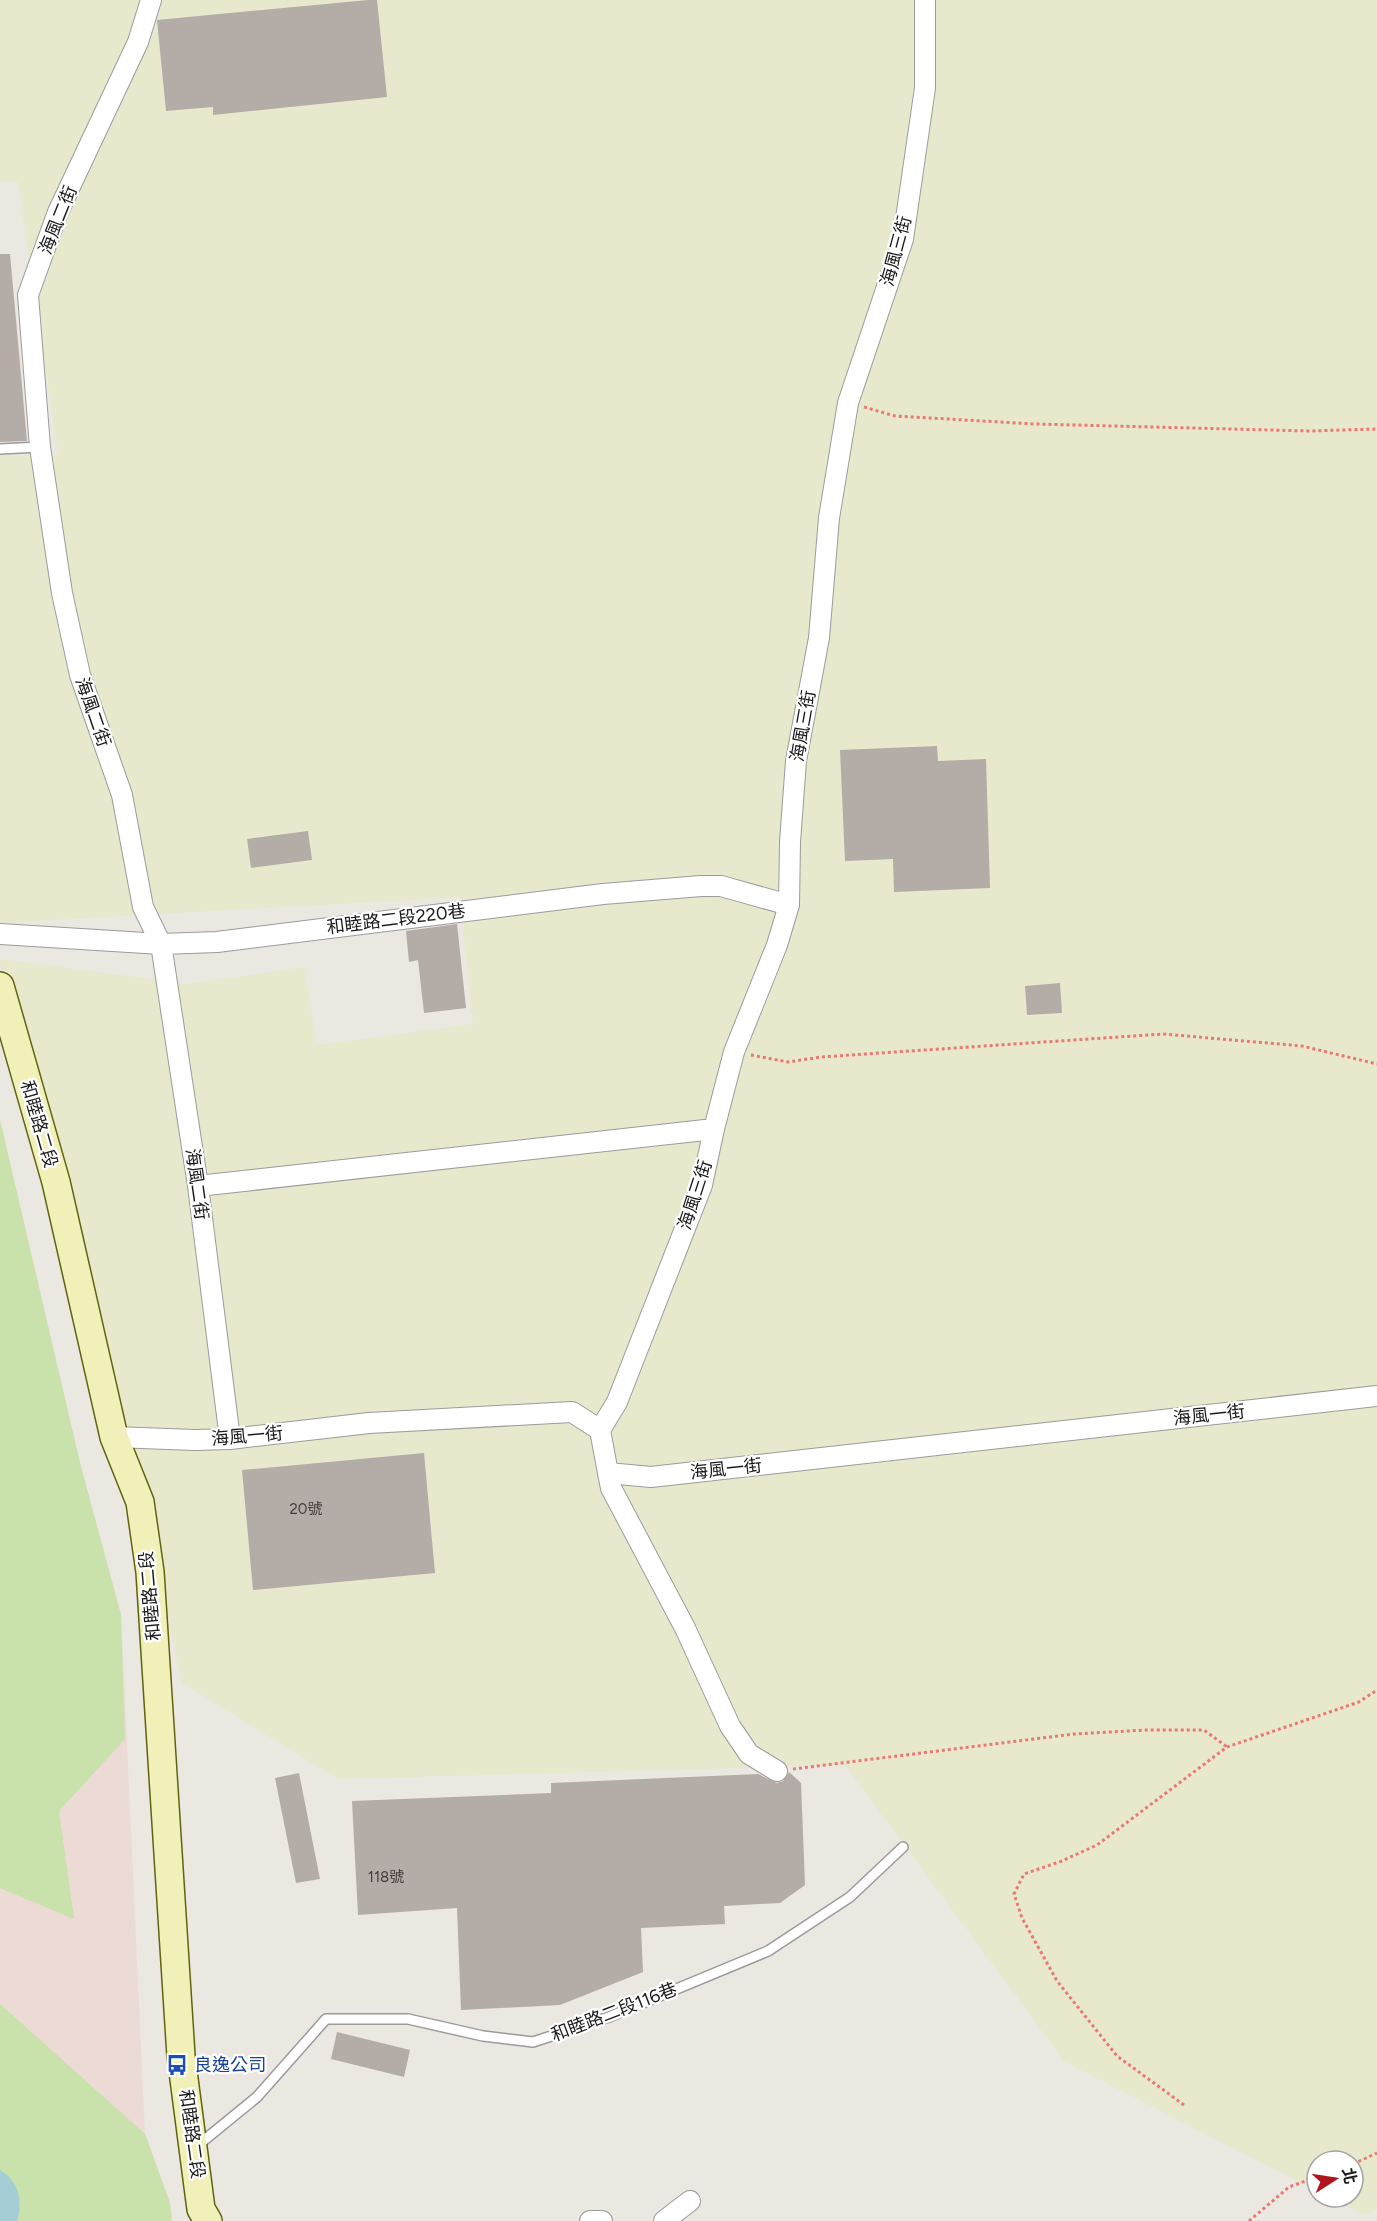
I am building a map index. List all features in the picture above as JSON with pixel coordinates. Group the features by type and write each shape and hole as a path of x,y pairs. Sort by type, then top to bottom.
{"street":[{"name":"海風二街","path":"151,0 138,42 58,212 28,295 40,447 62,593 80,675 122,795 144,907 161,944 198,1186 230,1439"},
{"name":"海風三街","path":"600,1430 616,1402 702,1185 734,1052 777,945 789,905 790,842 796,761 819,638 829,518 848,403 903,239 925,88 925,0"},
{"name":"和睦路二段220巷","path":"0,934 161,944 217,942 591,896 701,886 721,886 789,905"},
{"name":"和睦路二段","path":"0,986 56,1182 114,1437 140,1502 150,1572 181,2056 195,2148 201,2209 208,2221"},
{"path":"198,1186 714,1129"},
{"name":"海風一街","path":"608,1473 651,1477 1377,1396"},
{"name":"海風一街","path":"114,1437 230,1439 369,1423 572,1412 600,1430"},
{"path":"600,1430 611,1488 685,1628 730,1726 749,1754 777,1771"},
{"path":"664,2221 690,2201"},
{"path":"590,2221 602,2221"}],"lane":[{"path":"0,448 40,447"},
{"name":"和睦路二段116巷","path":"195,2148 257,2097 326,2019 408,2019 483,2036 533,2042 609,2017 768,1951 850,1897 903,1847"}],"path":[{"path":"848,403 895,416 1035,424 1297,430 1377,429"},
{"path":"734,1052 788,1062 833,1056 1163,1034 1302,1046 1377,1064"},
{"path":"1184,2105 1117,2056 1057,1981 1022,1918 1014,1893 1024,1874 1062,1861 1096,1845 1227,1747 1359,1702 1377,1690"},
{"path":"777,1771 1074,1734 1125,1731 1204,1730 1227,1747"},
{"path":"1249,2221 1289,2187 1305,2181"}],"shaded area":[{"path":"0,1120 80,1463 121,1615 145,2134 170,2203 172,2221 0,2221"}],"green space":[{"path":"0,0 1377,0 1377,2210 1364,2215 1353,2209 1365,2209 1365,2149 1305,2149 1305,2185 1065,2062 845,1765 338,1779 182,1683 85,1246 0,959 188,984 304,967 317,1045 473,1024 460,897 0,923 0,456 58,455 18,182 0,182"},
{"path":"0,1120 80,1463 121,1615 125,1739 59,1811 74,1919 0,1888"},
{"path":"0,2004 145,2134 170,2203 172,2221 0,2221"}],"water":[{"path":"0,2170 12,2180 18,2192 20,2206 17,2221 0,2221"}],"building":[{"path":"377,0 387,97 213,115 213,107 166,111 157,20"},
{"path":"0,254 10,254 27,441 0,442"},
{"path":"937,746 938,761 986,759 990,888 894,892 893,859 845,861 840,750"},
{"path":"308,831 312,860 251,868 247,839"},
{"path":"457,924 466,1008 424,1013 418,960 409,962 406,931"},
{"path":"1060,983 1062,1013 1027,1015 1025,986"},
{"path":"424,1453 435,1573 253,1590 242,1470"},
{"path":"789,1772 801,1783 805,1885 780,1903 724,1906 725,1924 641,1928 643,1972 560,2005 461,2010 457,1908 358,1915 352,1801 551,1793 551,1783 758,1774 777,1783 783,1781"},
{"path":"299,1773 320,1879 296,1883 275,1778"},
{"path":"337,2032 410,2050 404,2077 331,2059"}],"place":[{"name":"良逸公司","path":"177,2065"}]}
